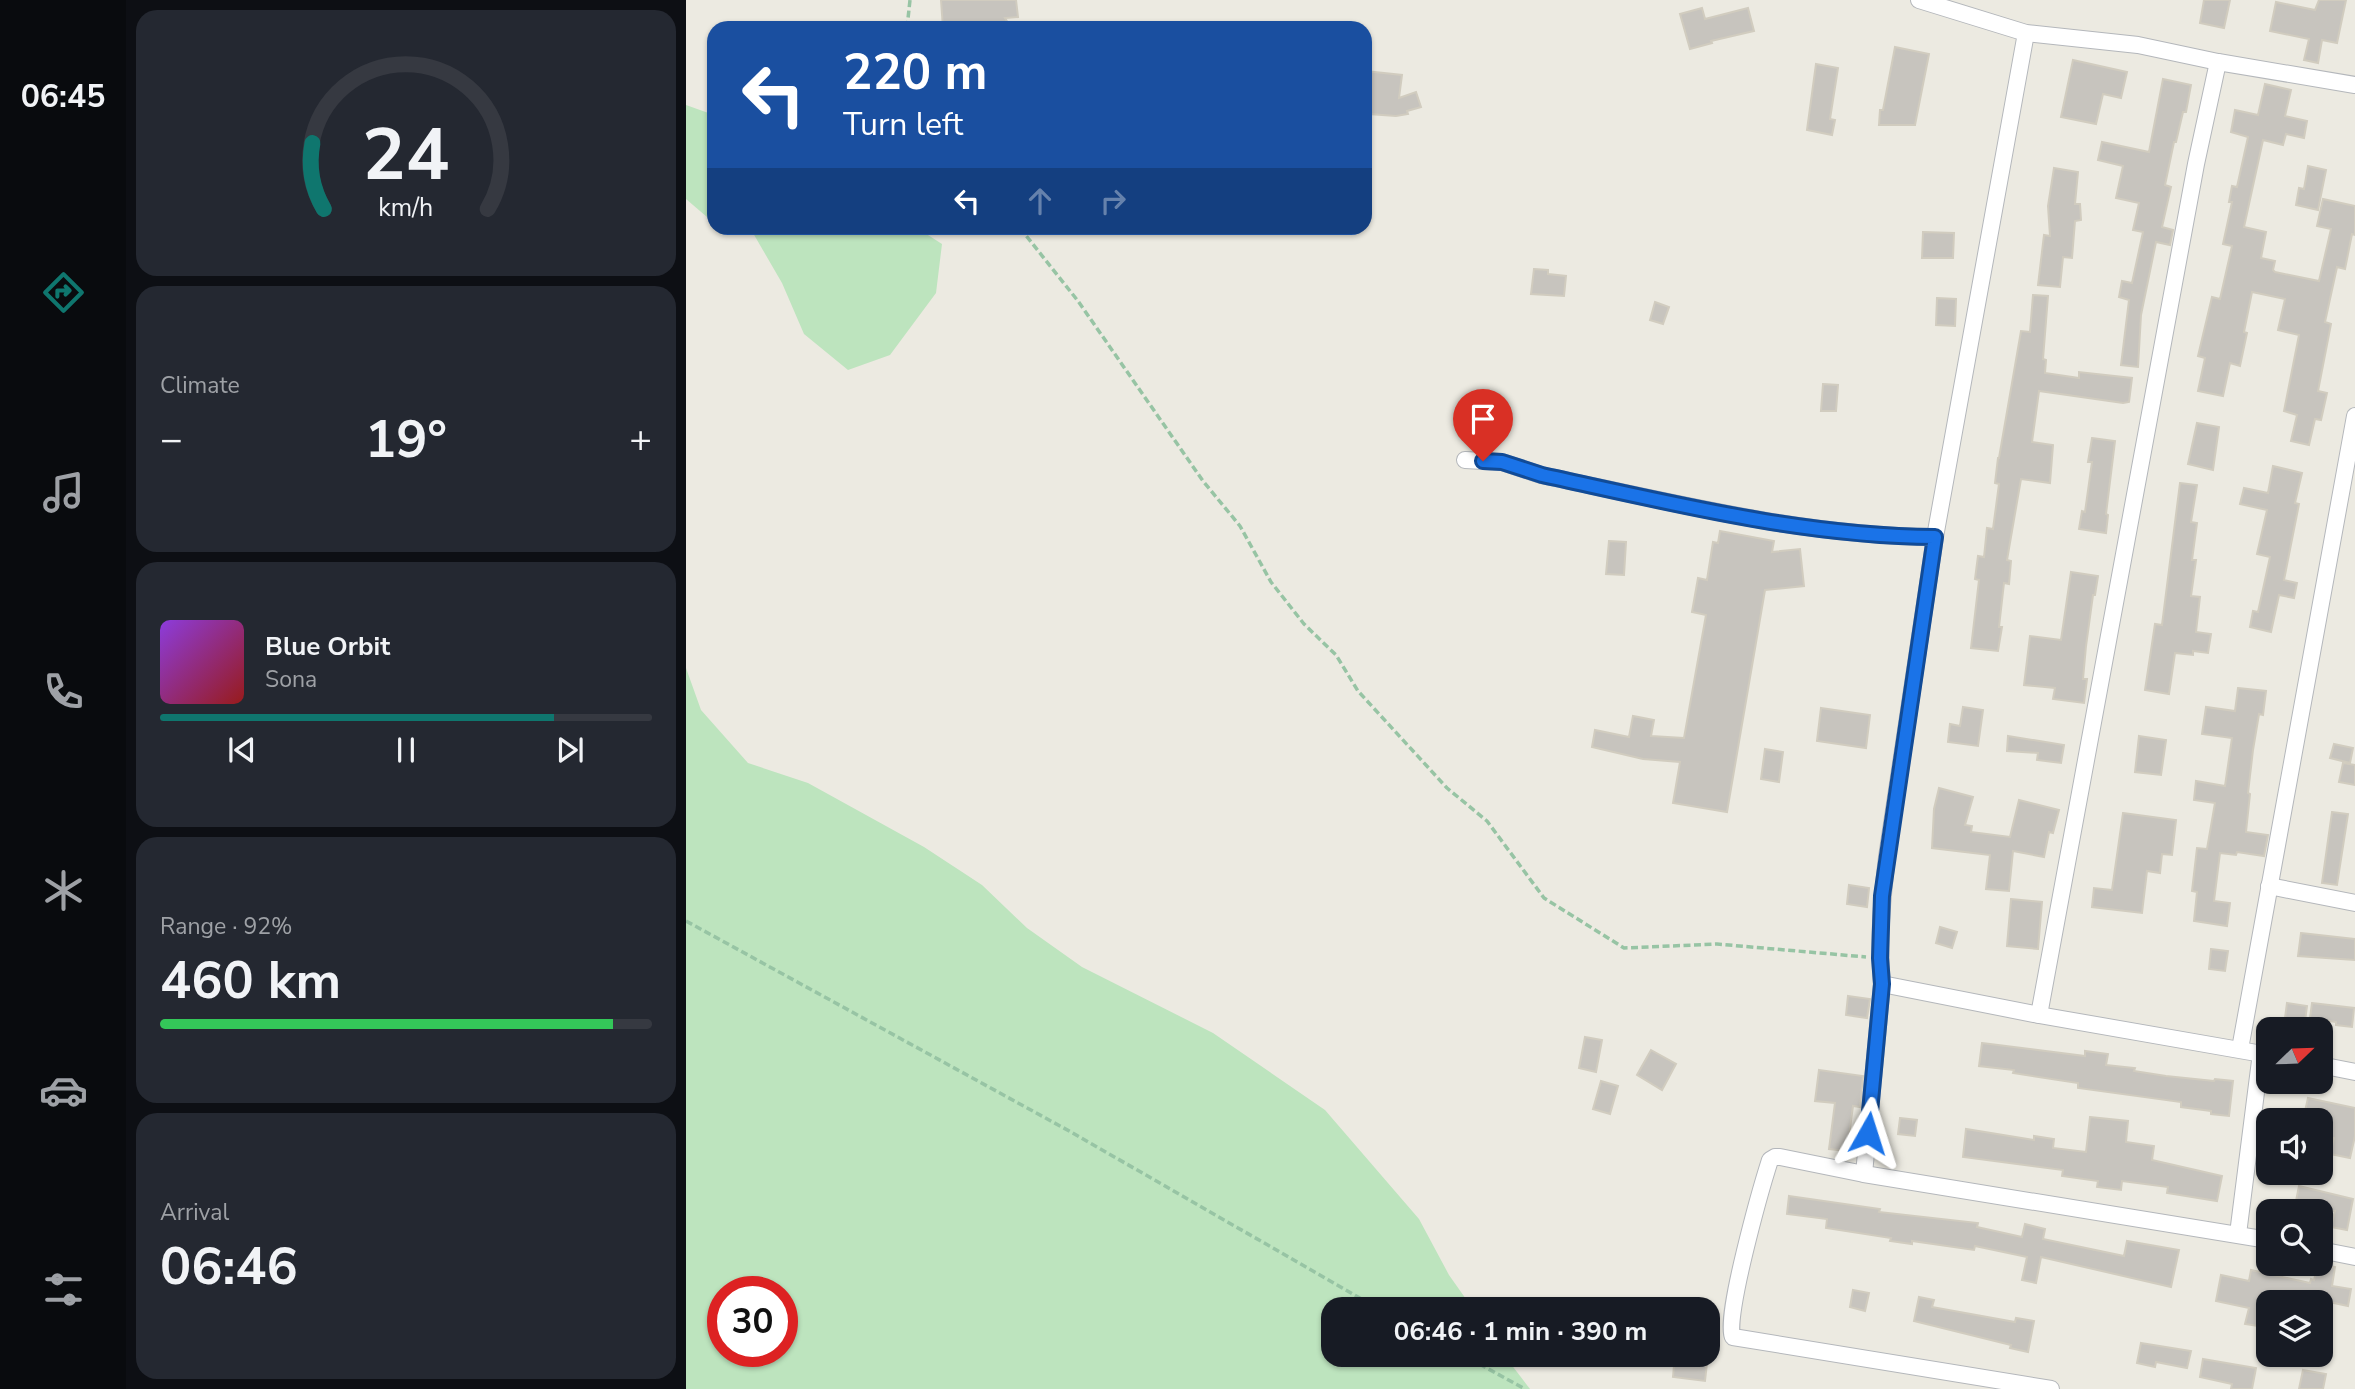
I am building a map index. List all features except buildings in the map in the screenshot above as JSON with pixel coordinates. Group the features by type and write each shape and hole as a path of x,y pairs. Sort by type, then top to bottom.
{"street":[{"path":"1919,0 2026,33 2138,45 2218,62 2355,85"},
{"path":"1864,1174 1882,984 1880,958 1886,857 1935,537 2026,33"},
{"path":"2039,1016 2196,164 2218,62"},
{"path":"2240,1049 2355,416"},
{"path":"1465,460 1502,462 1542,475 1806,528 1890,537 1935,537"},
{"path":"2269,886 2355,903"},
{"path":"1882,984 2039,1016 2256,1052"},
{"path":"2333,1068 2355,1072"},
{"path":"2238,1234 2258,1094"},
{"path":"2051,1389 1733,1337 1730,1327 1742,1268 1770,1160 1780,1157 1864,1174 2256,1238"},
{"path":"2333,1253 2355,1257"}],"path":[{"path":"908,21 911,0"},
{"path":"1026,235 1078,301 1203,481 1240,526 1271,582 1304,624 1336,654 1358,691 1447,788 1487,821 1544,898 1624,948 1717,944 1880,958"},
{"path":"686,920 1071,1132 1358,1297"},
{"path":"1485,1367 1525,1389"}],"green space":[{"path":"686,105 707,112 707,217 686,199"},
{"path":"754,235 928,235 942,244 936,293 890,355 848,370 804,334 782,283"},
{"path":"686,668 701,710 748,763 808,783 924,847 982,885 1027,928 1082,967 1213,1033 1325,1110 1419,1219 1449,1275 1465,1297 1321,1297 1321,1367 1513,1367 1530,1389 686,1389"}],"route":[{"path":"1483,461 1502,462 1542,475 1806,528 1890,537 1935,537 1886,857 1880,958 1882,984 1868,1133"}]}
